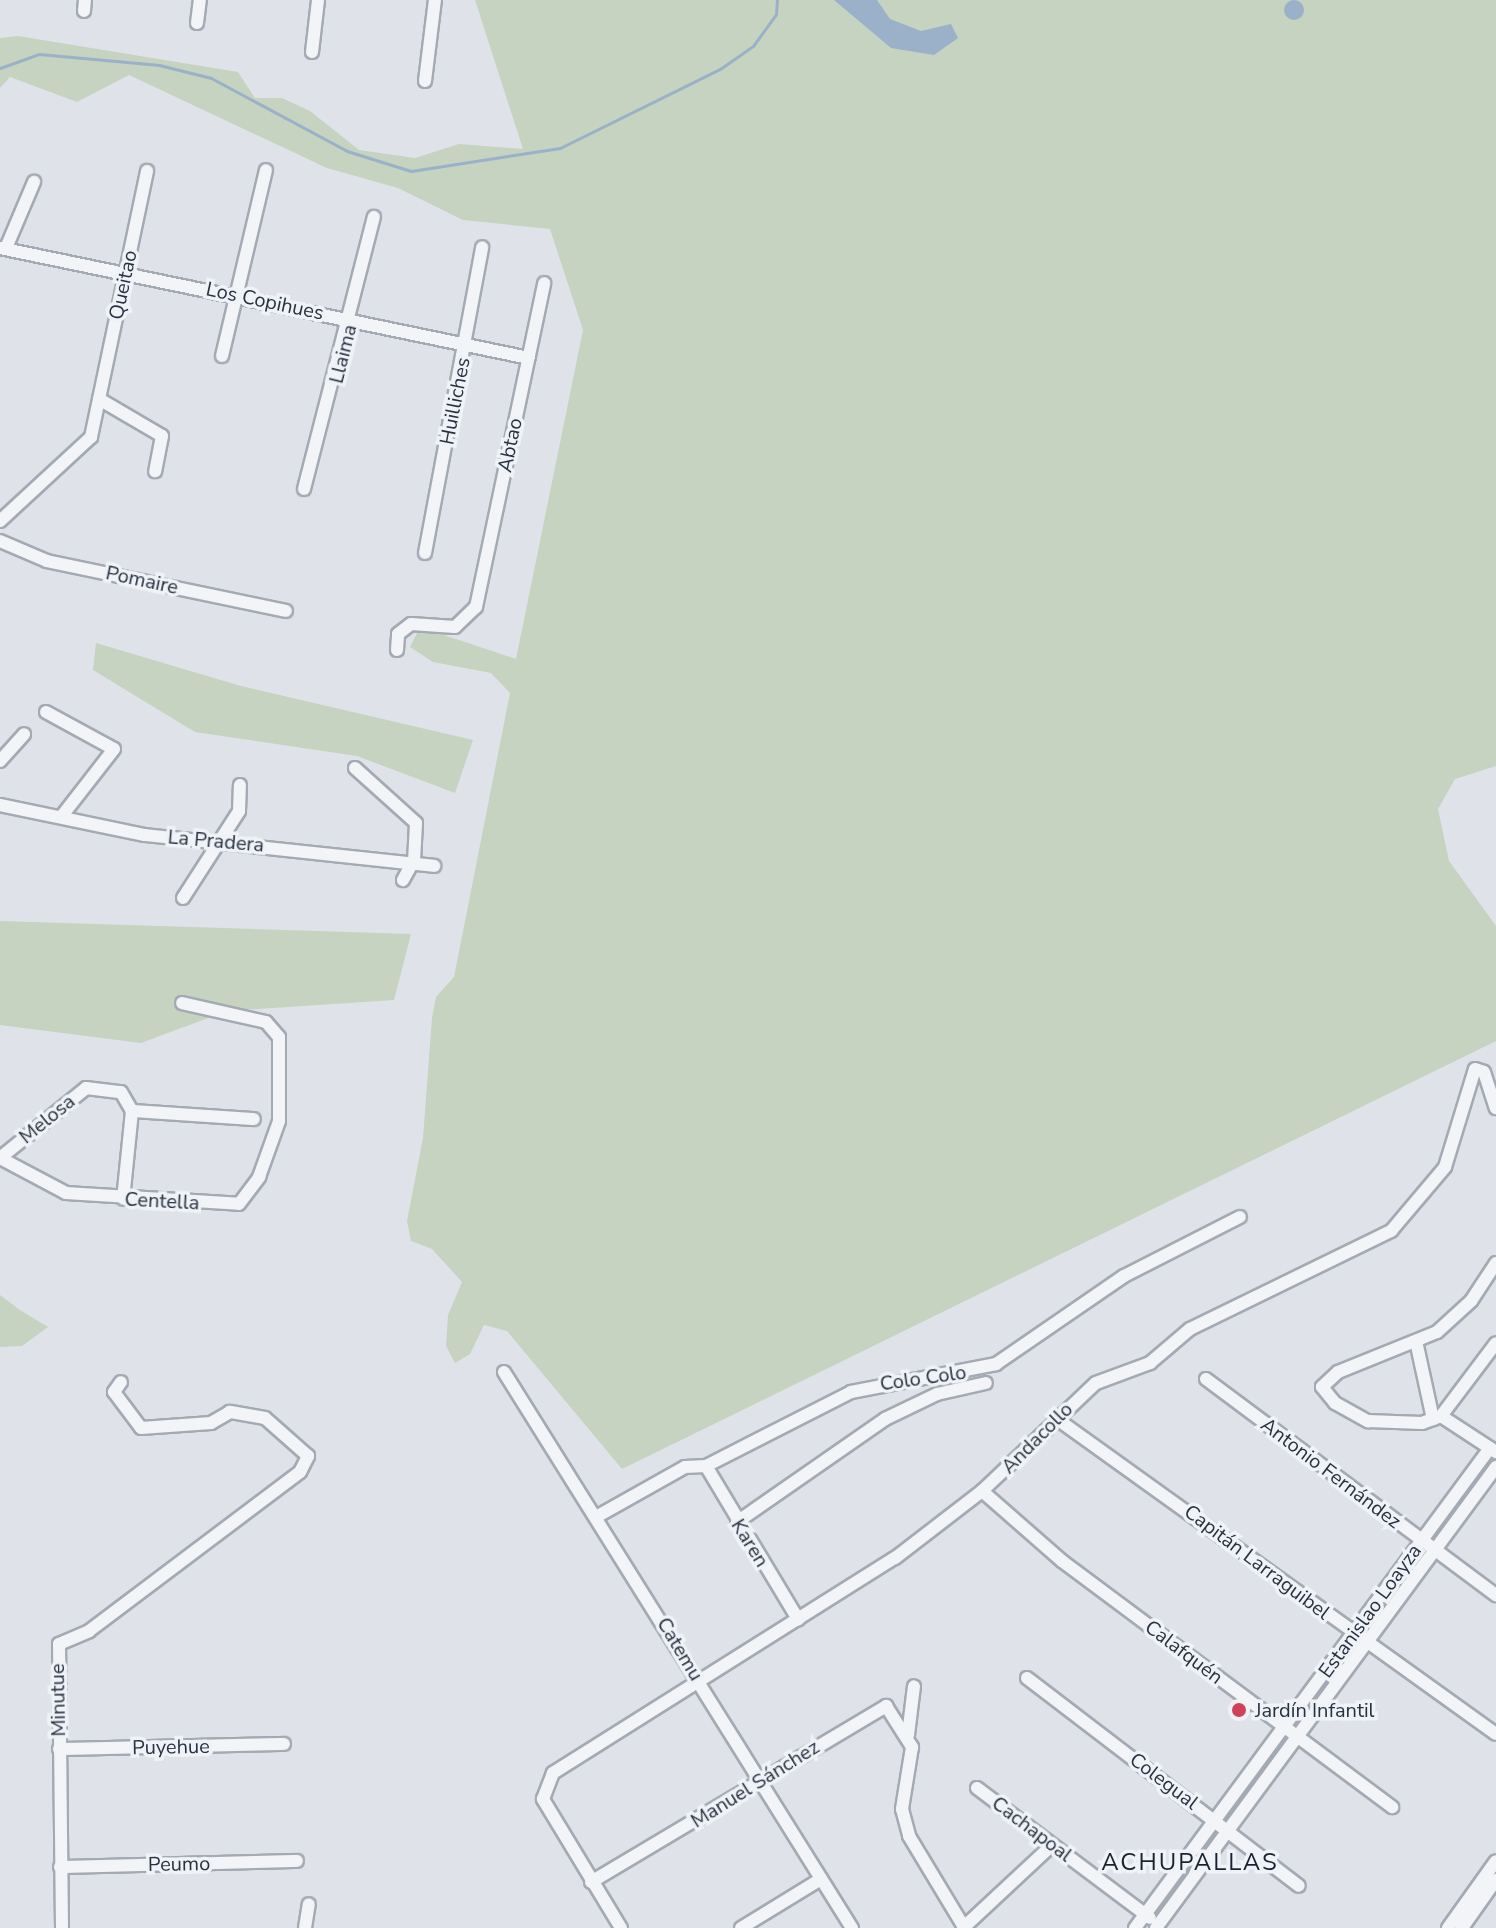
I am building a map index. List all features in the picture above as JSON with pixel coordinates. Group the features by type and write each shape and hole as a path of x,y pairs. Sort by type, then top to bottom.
{"street":[{"path":"197,23 200,0"},
{"path":"312,52 318,0"},
{"path":"425,81 435,0"},
{"path":"222,356 266,170"},
{"name":"Queitao","path":"0,521 91,437 147,171"},
{"path":"3,248 34,182"},
{"name":"Llaima","path":"304,489 352,321 374,217"},
{"name":"Huilliches","path":"425,553 482,247"},
{"name":"Los Copihues","path":"3,248 126,271 529,358"},
{"name":"Abtao","path":"397,650 398,634 411,624 455,627 476,607 544,283"},
{"path":"99,399 162,436 155,471"},
{"name":"Pomaire","path":"0,541 47,561 286,611"},
{"path":"46,712 114,749 61,817"},
{"path":"0,761 24,734"},
{"path":"355,768 415,821 412,862 403,880"},
{"path":"183,898 239,811 240,785"},
{"name":"La Pradera","path":"0,805 217,844 434,866"},
{"name":"Centella","path":"0,1158 66,1193 239,1204 259,1177 279,1121 279,1037 266,1022 182,1003"},
{"name":"Andacollo","path":"591,1882 544,1791 553,1773 701,1684 982,1491 1096,1383 1150,1363 1190,1329 1391,1231 1445,1167 1470,1073 1480,1069 1496,1108"},
{"name":"Melosa","path":"0,1158 86,1088 121,1092 132,1111"},
{"path":"123,1199 132,1111 254,1119"},
{"name":"Colo Colo","path":"596,1517 685,1467 706,1466 851,1392 996,1364 1124,1276 1240,1217"},
{"path":"1493,1450 1437,1417 1368,1421 1323,1392 1330,1376 1416,1341 1456,1317 1496,1263"},
{"path":"1416,1341 1437,1417"},
{"path":"1437,1417 1496,1343"},
{"name":"Catemu","path":"504,1372 763,1781 852,1928"},
{"name":"Antonio Fernández","path":"1206,1379 1496,1595"},
{"name":"Minutue","path":"62,1928 59,1644 89,1631 300,1472 308,1456 265,1418 230,1412 211,1423 141,1428 114,1392 121,1382"},
{"name":"Colo Colo","path":"737,1522 885,1419 937,1394 986,1383"},
{"name":"Capitán Larraguibel","path":"1057,1419 1359,1639 1496,1734"},
{"name":"Estanislao Loayza","path":"1159,1927 1297,1736 1422,1542 1493,1450"},
{"name":"Karen","path":"706,1466 798,1619"},
{"name":"Estanislao Loayza","path":"1135,1928 1284,1727 1434,1551 1496,1467"},
{"name":"Calafquén","path":"982,1491 1051,1553 1392,1807"},
{"name":"Colegual","path":"1027,1678 1299,1886"},
{"path":"914,1686 902,1809 909,1836 963,1928 1052,1845"},
{"name":"Manuel Sánchez","path":"591,1882 763,1781 879,1706 909,1739"},
{"name":"Puyehue","path":"59,1749 284,1744"},
{"name":"Cachapoal","path":"977,1788 1159,1927"},
{"name":"Peumo","path":"60,1867 297,1861"},
{"path":"1462,1928 1493,1880 1496,1861"},
{"path":"741,1928 821,1879"},
{"path":"1448,1928 1493,1880"},
{"path":"591,1882 621,1928"},
{"path":"305,1928 309,1904"}],"green space":[{"path":"475,0 1496,0 1496,766 1455,779 1438,809 1449,861 1496,926 1496,1041 622,1469 507,1331 484,1325 470,1354 455,1363 446,1346 448,1315 462,1282 432,1249 411,1241 407,1221 423,1138 436,997 454,977 510,693 491,673 433,662 410,647 420,627 516,659 583,330 550,229 463,220 398,188 327,168 129,75 77,102 10,77 0,88 0,38 18,36 238,72 255,98 282,98 310,111 359,150 415,158 459,144 523,149"},
{"path":"96,643 241,686 473,740 455,793 357,756 195,732 93,670"},
{"path":"0,921 411,934 394,1000 227,1011 141,1043 0,1025"},
{"path":"0,1295 48,1327 22,1346 0,1347"}],"water":[{"path":"834,0 877,0 890,19 921,31 951,24 958,38 934,55 891,48"},
{"path":"1294,0 1301,3 1304,10 1301,17 1294,20 1287,17 1284,10 1287,3"}],"waterway":[{"path":"0,68 39,54 159,65 211,78 347,151 411,171 560,148 720,69 753,46 776,14 777,0"}],"place":[{"name":"Jardín Infantil","path":"1239,1710"}],"district":[{"name":"ACHUPALLAS","path":"1190,1863"}]}
